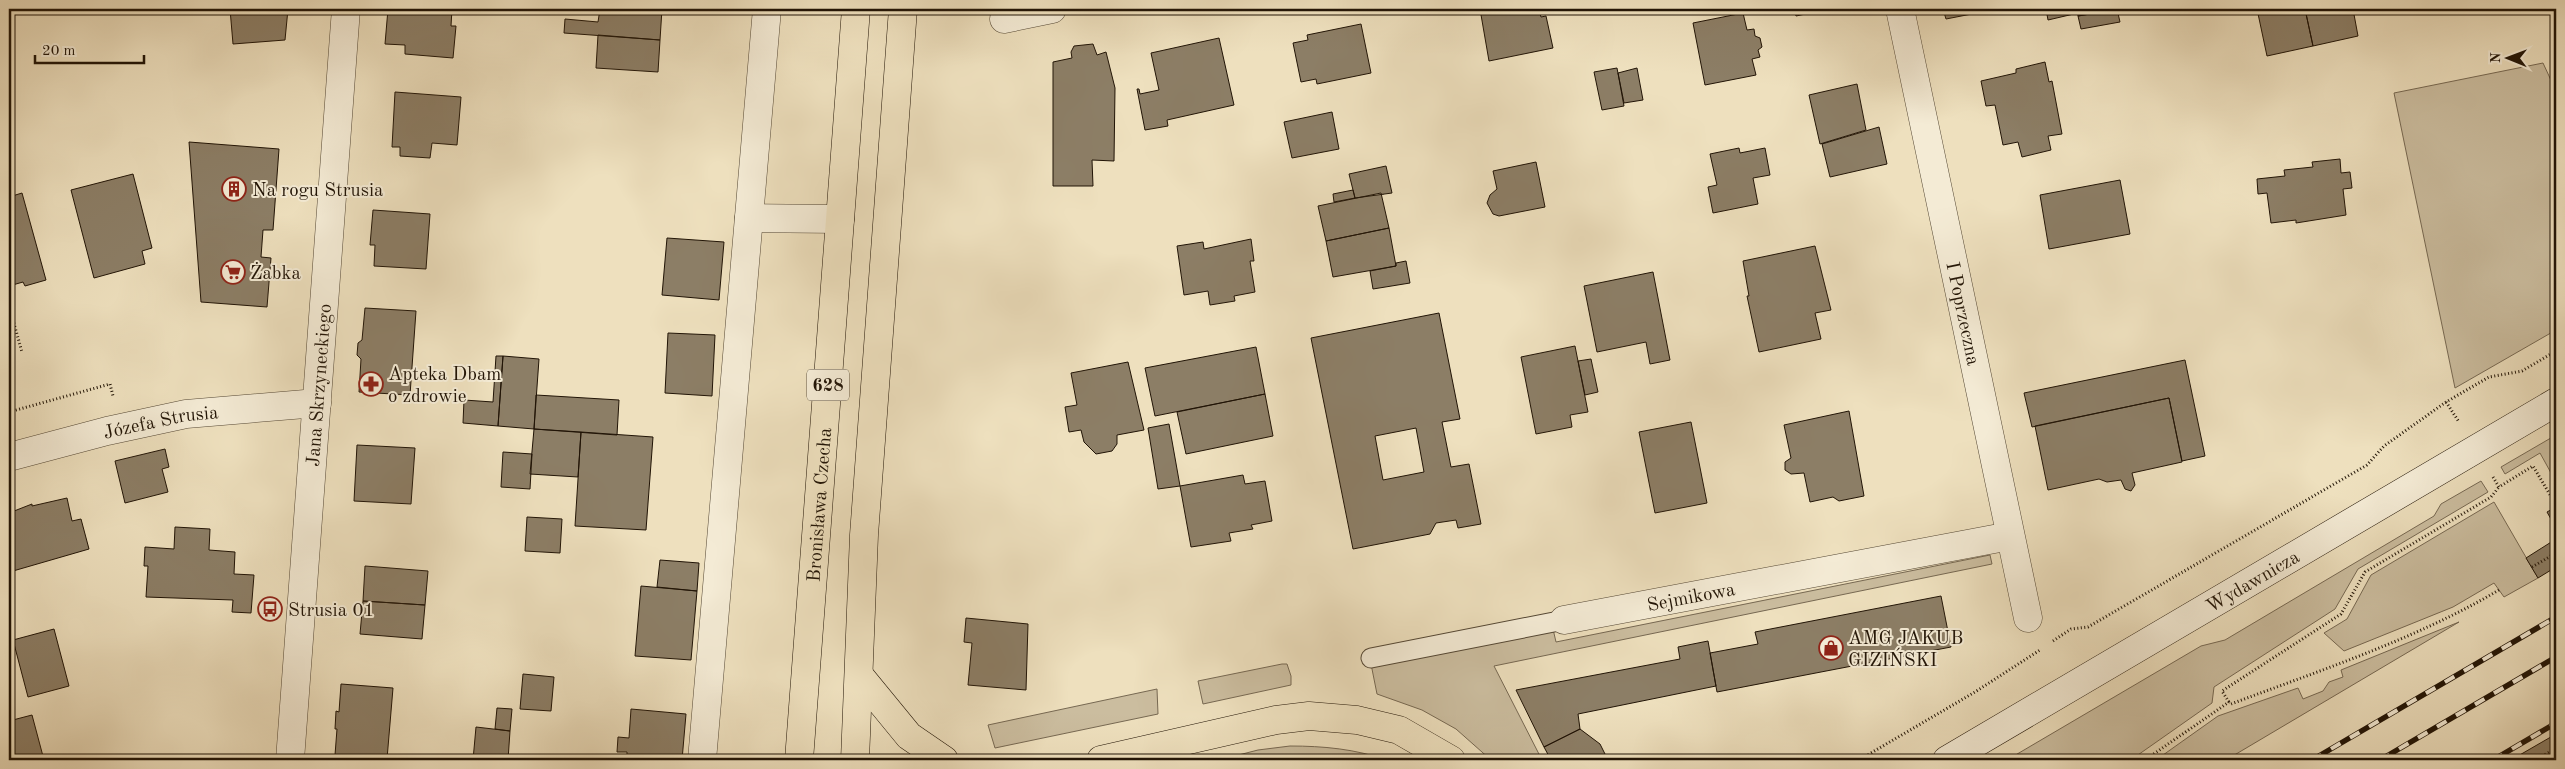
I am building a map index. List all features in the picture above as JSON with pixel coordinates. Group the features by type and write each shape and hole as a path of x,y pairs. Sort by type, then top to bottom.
{"main road":[{"name":"Bronisława Czecha","path":"799,760 856,9"},
{"name":"628","path":"854,760 865,525 903,9"},
{"path":"859,675 909,736 944,760"},
{"path":"1101,760 1276,720 1309,716 1358,720 1399,730 1451,760"}],"street":[{"name":"Jana Skrzyneckiego","path":"290,760 346,9"},
{"path":"702,760 767,9"},
{"path":"1004,19 1052,9"},
{"name":"I Poprzeczna","path":"1900,9 2028,618"},
{"path":"749,218 840,219"},
{"name":"Wydawnicza","path":"1947,760 2556,402"},
{"name":"Józefa Strusia","path":"9,457 107,431 186,414 317,403"},
{"name":"Sejmikowa","path":"1564,620 2010,536"}],"lane":[{"name":"Sejmikowa","path":"1371,658 1564,620"}],"path":[{"path":"9,306 22,352"},
{"path":"1859,760 1975,692 2071,629 2088,627 2367,465 2384,446 2446,402 2489,377 2522,371 2556,351"},
{"path":"2446,402 2460,422"},
{"path":"2229,702 2222,691 2341,614 2365,572 2491,497 2499,487 2533,466 2556,505"},
{"path":"2491,474 2499,487"},
{"path":"2532,567 2556,553"},
{"path":"2145,760 2229,702 2230,704 2314,672 2456,615 2499,590"},
{"path":"2536,760 2556,748"}],"shaded area":[{"path":"2543,63 2556,91 2556,330 2455,388 2394,93"},
{"path":"2556,435 2556,482 2540,453 2505,474 2501,467"},
{"path":"2481,481 2488,492 2358,569 2335,609 2214,687 2212,703 2135,757 2129,760 2007,760 2201,646 2225,640 2434,516 2441,504"},
{"path":"2494,502 2538,578 2504,597 2494,583 2453,607 2344,651 2324,633 2347,619 2371,575"},
{"path":"1990,555 1992,564 1494,666 1542,760 1491,760 1456,729 1422,710 1377,694 1371,664 1553,629 1556,642"},
{"path":"2459,622 2226,760 2156,760 2218,716 2298,688 2303,699 2323,691 2329,682 2343,677 2341,670"},
{"path":"1287,664 1291,676 1291,685 1203,704 1198,681"},
{"path":"1157,689 1158,714 995,748 988,725"},
{"path":"1290,746 1339,749 1363,753 1386,760 1219,760 1258,750"}],"building":[{"path":"230,9 288,9 285,40 233,44"},
{"path":"388,9 452,9 451,26 456,26 453,58 405,54 405,45 385,44"},
{"path":"600,9 662,9 660,40 564,33 565,19 598,22"},
{"path":"1480,9 1539,9 1541,17 1546,16 1553,48 1489,61"},
{"path":"1794,9 1829,9 1796,16"},
{"path":"1943,9 1987,9 1987,11 1946,19"},
{"path":"2046,9 2077,9 2078,13 2048,20"},
{"path":"2077,9 2096,9 2097,13 2078,16"},
{"path":"2117,9 2120,22 2081,29 2078,16"},
{"path":"2257,9 2305,9 2313,46 2267,56"},
{"path":"2305,9 2353,9 2358,36 2313,46"},
{"path":"2378,9 2404,9 2379,13"},
{"path":"1743,13 1747,30 1754,29 1755,36 1760,38 1762,47 1758,50 1760,57 1752,59 1756,75 1705,85 1693,23"},
{"path":"1361,24 1371,73 1317,84 1316,79 1301,82 1293,43 1308,40 1307,35"},
{"path":"598,35 660,40 658,72 596,68"},
{"path":"1219,38 1234,105 1167,120 1168,126 1145,130 1137,89 1139,89 1140,94 1159,90 1151,53"},
{"path":"1093,44 1097,55 1106,52 1115,88 1114,161 1092,160 1093,186 1053,186 1053,62 1072,58 1071,52 1074,46"},
{"path":"2045,62 2049,82 2052,81 2062,134 2048,136 2051,150 2022,157 2018,142 2003,145 1995,105 1986,106 1981,81 2016,73 2016,69"},
{"path":"1617,68 1624,106 1602,110 1594,72"},
{"path":"1637,68 1643,100 1624,103 1618,73"},
{"path":"1857,84 1866,130 1820,144 1809,95"},
{"path":"395,92 461,97 457,145 432,143 430,158 400,156 400,147 392,147"},
{"path":"1332,112 1339,149 1292,158 1284,122"},
{"path":"1879,127 1887,164 1830,177 1822,144"},
{"name":"Na rogu Strusia","path":"189,142 279,149 273,230 263,230 261,257 271,258 267,307 201,302"},
{"path":"1739,148 1740,153 1765,148 1770,175 1753,178 1758,204 1713,213 1708,187 1717,185 1710,154"},
{"path":"2340,159 2341,173 2350,172 2352,188 2343,189 2346,215 2296,223 2296,220 2271,223 2267,193 2258,194 2257,179 2285,176 2284,170 2313,167 2312,162"},
{"path":"1536,162 1545,207 1499,216 1493,214 1487,203 1490,195 1497,189 1493,171"},
{"path":"1386,166 1392,193 1355,198 1349,174"},
{"path":"133,174 152,248 142,251 145,264 94,278 71,190"},
{"path":"2120,180 2130,234 2049,249 2040,195"},
{"path":"1353,190 1355,198 1334,202 1333,194"},
{"path":"22,193 46,280 25,286 23,282 9,286 9,197"},
{"path":"1381,193 1389,228 1326,241 1318,206"},
{"path":"373,210 430,214 426,269 374,266 375,245 370,245"},
{"path":"1389,228 1396,266 1333,277 1326,241"},
{"path":"667,238 724,242 719,300 662,295"},
{"path":"1251,239 1254,261 1250,261 1255,292 1234,296 1235,301 1210,305 1208,291 1184,295 1177,246 1203,242 1204,249"},
{"path":"1815,246 1831,310 1815,313 1821,339 1759,352 1747,296 1749,296 1743,261"},
{"path":"1406,261 1410,283 1373,289 1370,271 1396,266 1396,263"},
{"path":"1653,272 1670,360 1650,364 1646,342 1597,352 1584,286"},
{"path":"365,308 416,311 410,395 359,392 361,359 357,355 358,343 362,340"},
{"path":"1439,313 1460,419 1442,422 1451,467 1469,464 1481,524 1458,528 1456,520 1436,523 1430,534 1353,549 1311,338","holes":["1416,428 1424,472 1383,480 1375,436"]},
{"path":"668,333 715,335 712,396 665,393"},
{"path":"1575,346 1588,412 1570,415 1572,427 1536,434 1521,357"},
{"path":"1256,347 1265,394 1155,416 1145,368"},
{"path":"496,356 503,356 498,426 463,423 464,400 493,402"},
{"path":"503,356 539,359 534,429 498,426"},
{"path":"1591,359 1598,392 1585,395 1578,361"},
{"path":"2185,360 2205,456 2182,461 2169,398 2032,427 2024,393"},
{"path":"1128,362 1144,430 1117,435 1117,444 1112,451 1096,454 1084,442 1081,430 1069,432 1065,407 1077,405 1071,373"},
{"path":"1265,394 1273,436 1186,454 1177,412"},
{"path":"536,395 619,400 617,435 534,429"},
{"path":"2169,398 2182,462 2132,473 2135,485 2131,491 2125,489 2121,480 2107,482 2099,479 2048,490 2035,426"},
{"path":"1849,411 1864,496 1839,501 1833,497 1810,502 1804,473 1791,474 1785,470 1785,462 1791,458 1784,425"},
{"path":"1691,422 1707,503 1655,513 1639,432"},
{"path":"1169,424 1180,486 1158,489 1148,428"},
{"path":"534,429 581,432 578,477 530,474"},
{"path":"581,432 653,437 646,530 575,526"},
{"path":"357,445 415,448 411,504 354,501"},
{"path":"165,449 169,467 162,469 168,492 125,503 115,461"},
{"path":"503,452 532,454 530,489 501,487"},
{"path":"1243,475 1245,484 1265,481 1272,521 1251,525 1253,529 1229,533 1231,541 1191,547 1180,486"},
{"path":"67,498 72,521 81,519 89,549 13,571 9,557 9,513 32,504 32,506"},
{"path":"2556,507 2556,528 2547,512"},
{"path":"527,517 562,519 560,553 525,551"},
{"path":"175,527 210,529 209,550 235,552 234,574 254,575 251,613 232,612 233,600 146,597 148,566 144,566 145,547 174,549"},
{"path":"2556,539 2556,567 2538,578 2526,558"},
{"path":"660,560 699,563 697,591 657,587"},
{"path":"365,566 428,571 425,605 363,601"},
{"path":"641,586 697,591 691,660 635,656"},
{"path":"1941,596 1951,647 1717,692 1710,653 1758,644 1755,632"},
{"path":"363,601 425,605 422,639 360,634"},
{"path":"966,618 1028,624 1026,690 968,685 972,643 964,642"},
{"path":"54,629 69,686 28,697 13,640"},
{"path":"1708,641 1716,686 1578,714 1580,729 1544,747 1516,690 1680,659 1678,647"},
{"path":"523,674 554,677 551,711 520,709"},
{"path":"341,684 393,688 387,759 335,755 336,711 339,712"},
{"path":"497,708 512,709 510,731 495,729"},
{"path":"631,709 686,714 682,760 627,760 627,752 617,752 618,737 629,738"},
{"path":"32,715 44,760 9,760 9,721"},
{"path":"476,727 510,731 508,760 473,760"},
{"path":"1580,729 1600,744 1608,760 1551,760 1544,747"},
{"path":"2556,734 2556,760 2511,760"}],"railway":[{"path":"2312,760 2556,617"},
{"path":"2380,760 2556,657"},
{"path":"2493,760 2556,723"}],"place":[{"name":"Na rogu Strusia","path":"234,189"},
{"name":"Żabka","path":"233,272"},
{"name":"Apteka Dbam o zdrowie","path":"371,384"},
{"name":"Strusia 01","path":"270,609"},
{"name":"AMG JAKUB GIZIŃSKI","path":"1831,648"}]}
